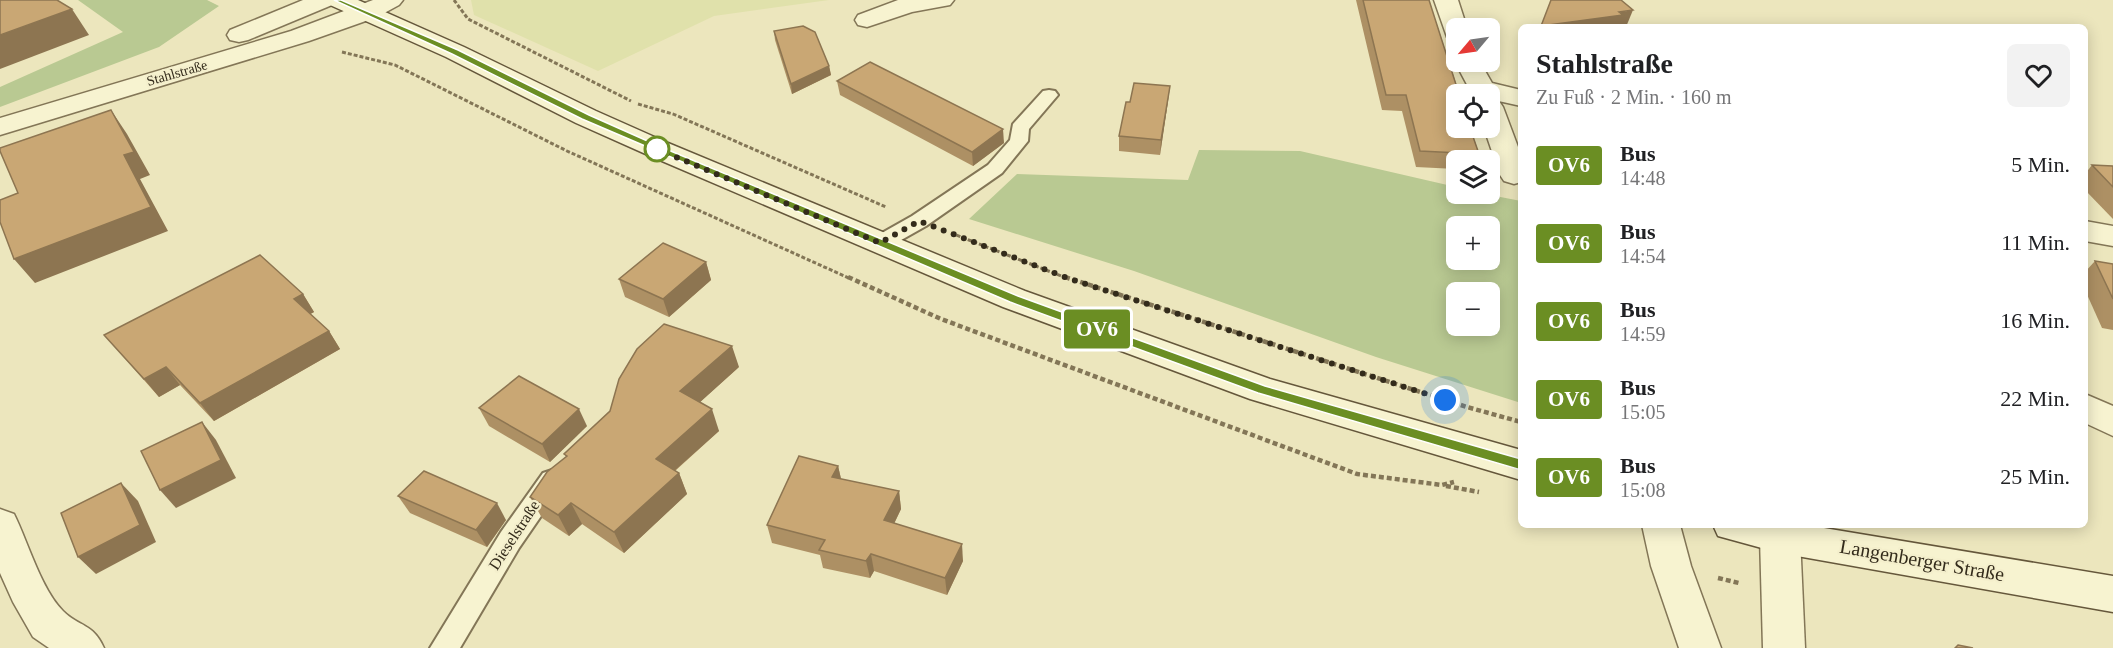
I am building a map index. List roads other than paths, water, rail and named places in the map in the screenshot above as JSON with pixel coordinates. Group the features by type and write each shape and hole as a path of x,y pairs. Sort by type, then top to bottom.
{"main road":[{"name":"Stahlstraße","path":"54,109 324,0"},
{"path":"338,0 380,6 586,117 1014,299 1262,390 1518,464"},
{"path":"867,20 907,5 942,0"},
{"path":"1446,0 1452,18"},
{"name":"Stahlstraße","path":"0,127 300,36 380,6"},
{"path":"1500,97 1518,98"},
{"path":"1500,136 1514,175"},
{"path":"2088,232 2113,236"},
{"path":"2088,409 2113,422"},
{"path":"0,525 27,590 48,624 83,648"},
{"path":"1662,528 1671,566 1700,648"},
{"name":"Langenberger Straße","path":"1743,528 1780,537 2113,594"},
{"path":"1780,537 1784,648"}],"lane":[{"path":"880,243 919,221 996,169 1019,141 1020,128 1049,95"},
{"name":"Dieselstraße","path":"444,648 510,540 549,482 566,466"}]}
